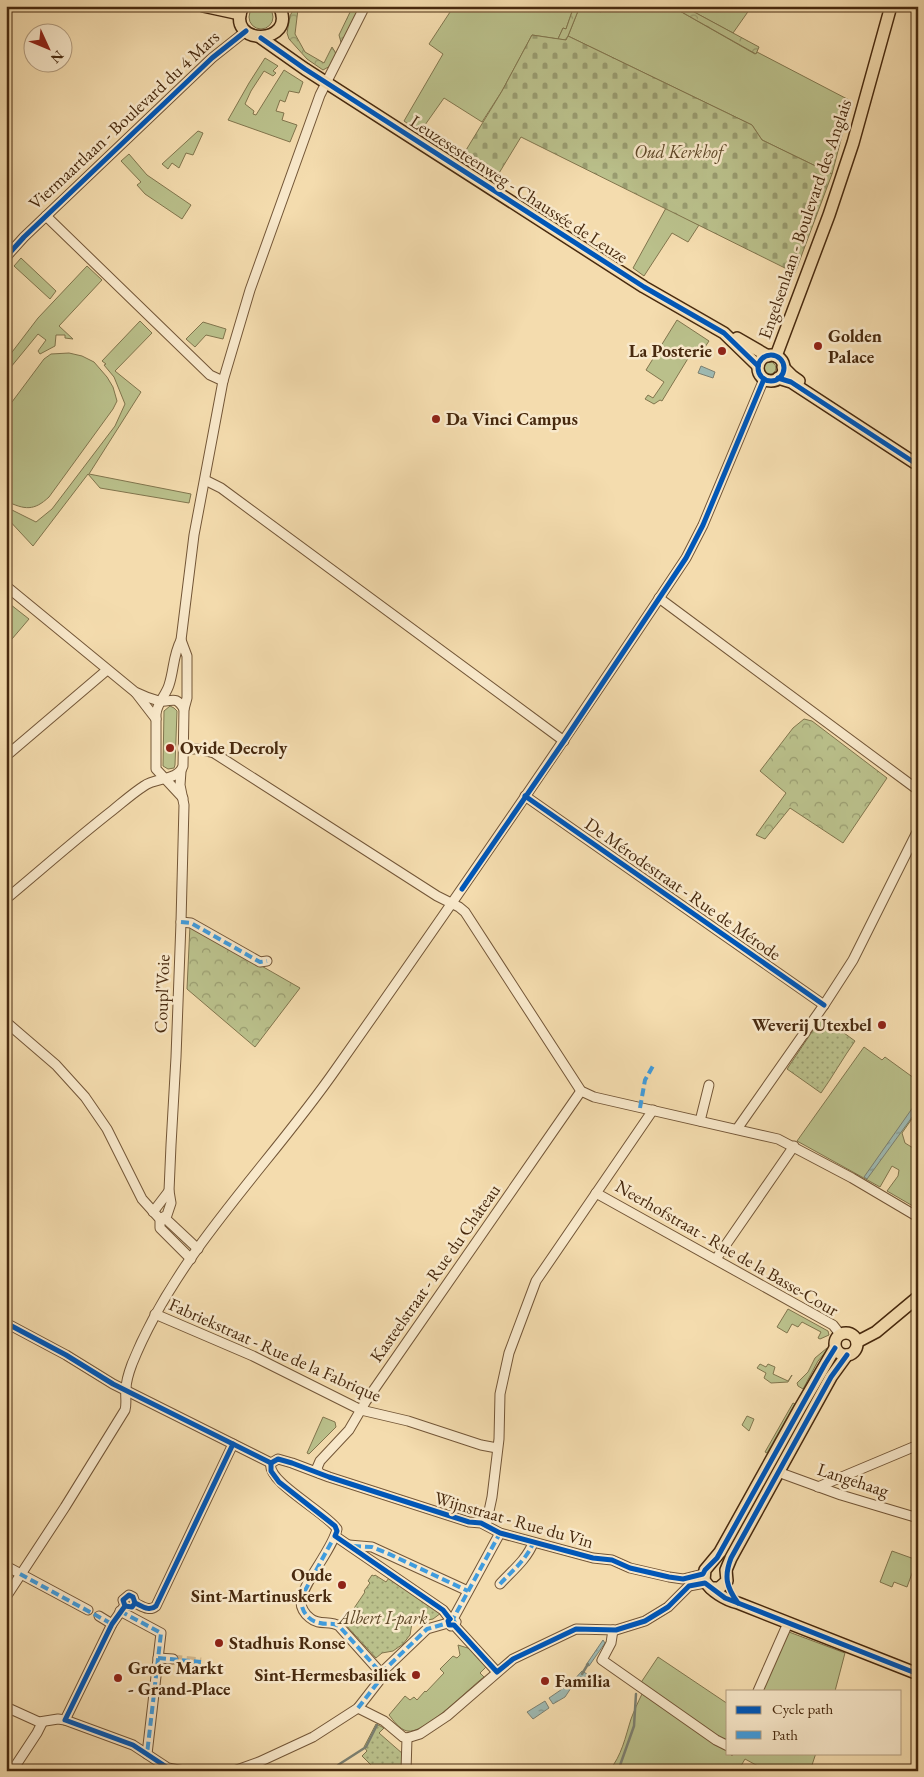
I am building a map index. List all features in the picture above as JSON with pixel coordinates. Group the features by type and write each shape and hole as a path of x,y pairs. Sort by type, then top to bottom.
{"main road":[{"path":"203,6 242,10 241,24 246,31"},
{"name":"Engelsenlaan - Boulevard des Anglais","path":"772,356 829,215 853,143 891,6"},
{"path":"262,38 278,30 282,18 280,7"},
{"name":"Leuzesesteenweg - Chaussée de Leuze","path":"278,30 279,38 293,60"},
{"name":"Leuzesesteenweg - Chaussée de Leuze","path":"246,31 252,36 262,38 293,60 644,287 724,333 772,356"},
{"name":"Leuzesesteenweg - Chaussée de Leuze","path":"724,333 758,366"},
{"path":"784,367 778,378 770,381 764,379 760,374 758,366 761,360 772,356 781,361 792,376 918,456"},
{"path":"778,378 791,382 918,465"},
{"path":"707,1582 719,1588 726,1576 731,1558 778,1472 831,1377 847,1355 854,1352 858,1342 876,1332 918,1296"},
{"path":"858,1342 854,1335 847,1332 840,1334 836,1339 836,1348 825,1364 725,1544 711,1565 704,1570 707,1582 730,1601 918,1674"},
{"path":"836,1348 842,1355 847,1355"},
{"path":"711,1565 718,1564 726,1576 730,1592 738,1603"}],"street":[{"path":"183,798 156,769 156,719 157,709 169,686 176,650 181,640 194,535 223,381 250,290 320,95 365,6"},
{"name":"Viermaartlaan - Boulevard du 4 Mars","path":"6,257 24,236 212,58 246,31"},
{"path":"46,216 210,375 223,381"},
{"path":"6,1597 127,1406 126,1389 132,1364 155,1314 190,1259 232,1202 310,1106 564,740 686,558 703,525 764,379"},
{"path":"205,480 221,488 564,740"},
{"path":"6,586 135,692 162,701 168,699 175,700 184,709"},
{"path":"659,598 918,790"},
{"name":"Coupl'Voie","path":"156,1216 169,1192 181,922 184,805 180,785 184,749 184,709 187,698 187,656 181,640"},
{"path":"6,756 107,670"},
{"path":"135,692 156,719"},
{"path":"184,749 198,749 214,753 465,912 581,1091 594,1097 778,1139 852,1178 918,1217"},
{"path":"6,898 73,841 145,785 181,772"},
{"name":"De Mérodestraat - Rue de Mérode","path":"525,796 824,1006"},
{"path":"737,1129 824,1006 852,960 918,830"},
{"path":"181,922 191,923 260,962 266,961"},
{"path":"6,1022 56,1065 85,1097 107,1129 142,1199 156,1216 160,1228 190,1259"},
{"path":"700,1121 708,1085"},
{"name":"Kasteelstraat - Rue du Château","path":"319,1473 317,1468 320,1461 349,1430 366,1401 581,1091"},
{"path":"486,1525 492,1498 499,1439 500,1394 509,1353 536,1281 654,1110"},
{"path":"716,1259 794,1146"},
{"name":"Neerhofstraat - Rue de la Basse-Cour","path":"596,1193 834,1325 840,1334"},
{"path":"156,1216 167,1220 198,1249"},
{"name":"Fabriekstraat - Rue de la Fabrique","path":"155,1314 274,1366 361,1410 408,1421 480,1445 497,1448"},
{"path":"6,1322 66,1355 113,1384 271,1463 270,1470 279,1482 335,1526 337,1531 323,1561 302,1596 302,1608 307,1616 314,1621 322,1624 334,1623 339,1626 381,1673"},
{"path":"65,1720 112,1624 123,1609 132,1607 135,1603 150,1609 155,1607 233,1444"},
{"path":"818,1487 918,1445"},
{"name":"Wijnstraat - Rue du Vin","path":"271,1463 274,1460 281,1460 470,1522 486,1525 500,1533 593,1558 612,1560 630,1568 683,1580 707,1582"},
{"name":"Langehaag","path":"778,1472 818,1487 918,1518"},
{"path":"453,1624 468,1591 500,1533"},
{"path":"335,1536 443,1610 453,1624 497,1672"},
{"path":"500,1584 531,1549 533,1542"},
{"path":"348,1545 372,1547 468,1591"},
{"path":"6,1566 88,1610"},
{"path":"407,1738 420,1734 447,1716 513,1659 580,1628 612,1630 653,1617 689,1586 707,1582"},
{"path":"123,1609 161,1633 146,1754"},
{"path":"99,1616 112,1624"},
{"path":"758,1690 788,1623"},
{"path":"234,1771 259,1762 306,1740 358,1708 380,1681 381,1673 426,1628 453,1624"},
{"path":"612,1630 612,1640 602,1660 716,1740 726,1745"},
{"path":"158,1658 173,1659"},
{"path":"6,1707 42,1723 58,1719 65,1720 133,1745 168,1768 184,1771"},
{"path":"358,1708 384,1721 407,1738"},
{"path":"12,1771 42,1723"},
{"path":"406,1771 407,1738"}],"green space":[{"path":"261,5 270,8 273,17 270,26 261,29 252,26 249,17 252,8"},
{"path":"295,6 298,9 295,34 305,52 324,63 332,47 337,55 332,65 323,70 307,59 289,39 287,33 290,16"},
{"path":"353,6 361,6 342,46 339,35"},
{"path":"454,6 574,6 566,29 563,28 558,39 532,35 502,91 482,122 444,98 420,132 404,121 443,54 429,44"},
{"path":"574,6 580,6 568,36 566,40 558,39 563,28 566,29"},
{"path":"580,6 589,6 601,12 605,6 671,6 755,54 757,52 851,101 832,174 762,140 752,125 568,36"},
{"path":"671,6 683,6 759,47 756,54"},
{"path":"683,6 752,6 733,33"},
{"name":"Oud Kerkhof","path":"532,35 566,40 568,36 752,125 762,140 832,174 795,273 521,137 493,183 460,160 502,91"},
{"path":"265,58 278,66 273,71 276,73 273,76 264,71 245,104 256,115 284,70 303,82 299,93 289,91 285,102 280,100 276,111 284,113 282,120 297,125 290,142 228,120"},
{"path":"198,131 203,133 193,155 186,153 179,168 172,163 168,169 162,164"},
{"path":"129,154 147,175 191,205 182,219 145,194 137,185 141,182 121,161"},
{"path":"666,208 699,225 688,242 672,233 644,276 633,268"},
{"path":"21,258 56,291 50,299 14,266"},
{"path":"87,266 102,280 59,326 73,339 65,338 65,335 56,335 55,346 40,354 38,351 46,340 38,334 6,373 6,360 38,318"},
{"path":"677,320 709,341 703,350 695,347 662,401 660,400 654,404 645,399 648,395 653,398 664,382 646,370"},
{"path":"140,321 152,333 115,371 141,392 89,474 191,494 189,503 100,488 88,474 33,546 6,517 6,507 36,522 52,509 115,426 125,404 114,377 102,361"},
{"path":"203,322 226,329 223,339 206,335 195,347 186,339"},
{"path":"69,353 82,356 94,362 113,387 117,401 49,497 34,507 19,506 6,501 6,410 44,359 51,354"},
{"path":"772,362 775,363 775,373 768,374 765,373 764,366 765,363"},
{"path":"6,601 29,619 6,646"},
{"path":"170,706 177,711 175,765 174,768 168,769 163,766 164,711"},
{"path":"804,719 812,721 887,778 843,843 790,808 765,839 756,835 786,793 760,771 793,728"},
{"path":"190,925 300,988 255,1047 187,989"},
{"path":"822,1017 855,1041 821,1093 787,1069"},
{"path":"864,1047 882,1060 885,1057 918,1081 918,1110 902,1133 905,1143 918,1151 918,1209 887,1191 898,1176 899,1170 892,1166 880,1187 797,1141"},
{"path":"788,1309 828,1331 829,1335 820,1339 818,1338 821,1332 802,1322 798,1327 792,1324 787,1333 777,1327"},
{"path":"827,1348 803,1389 798,1386 797,1383 808,1372 815,1358"},
{"path":"760,1364 766,1367 768,1364 775,1367 773,1374 788,1381 792,1375 788,1382 771,1383 764,1378 766,1373 757,1368"},
{"path":"793,1403 795,1404 767,1453 765,1452"},
{"path":"747,1416 754,1419 749,1431 742,1425"},
{"path":"323,1417 335,1422 336,1427 309,1454 307,1453"},
{"path":"892,1551 917,1560 907,1587 894,1582 892,1587 880,1582"},
{"name":"Albert I-park","path":"372,1575 386,1582 389,1578 441,1613 433,1619 412,1623 410,1635 403,1644 393,1651 382,1653 376,1658 344,1623 365,1592"},
{"path":"789,1632 845,1653 835,1690 762,1690"},
{"path":"458,1645 471,1649 487,1666 480,1673 484,1677 435,1719 424,1726 407,1731 401,1728 389,1715 405,1696 410,1700 414,1697 417,1700 426,1692 444,1673 440,1669 453,1656 457,1658 460,1655"},
{"path":"658,1657 726,1703 726,1739 718,1738 640,1684"},
{"path":"642,1694 725,1749 726,1754 732,1756 733,1754 816,1754 810,1771 767,1771 745,1759 738,1771 609,1771 620,1753 631,1719"},
{"path":"376,1724 384,1728 379,1733 403,1754 403,1771 377,1771 362,1756 367,1751 364,1747"}],"water":[{"path":"701,366 715,372 713,378 698,373"},
{"path":"918,1100 918,1109 867,1179 864,1177"},
{"path":"603,1640 605,1643 589,1666 586,1665"},
{"path":"582,1671 587,1674 586,1676 571,1688 565,1697 553,1704 549,1698 571,1683"},
{"path":"545,1701 549,1708 533,1719 527,1712"}],"waterway":[{"path":"582,1674 588,1664"},
{"path":"618,1771 634,1726 636,1694"},
{"path":"338,1765 366,1747 377,1725"}],"tunnel":[{"path":"173,1659 201,1662"}],"marked path":[{"path":"181,922 191,923 260,962 267,961"},
{"path":"640,1108 645,1080 654,1064"},
{"path":"337,1532 302,1596 303,1609 308,1617 315,1622 339,1626 381,1673"},
{"path":"455,1623 453,1619 500,1533"},
{"path":"500,1584 523,1560 533,1543"},
{"path":"353,1546 372,1547 468,1591"},
{"path":"20,1574 112,1624"},
{"path":"120,1611 161,1633 147,1754"},
{"path":"381,1673 427,1629 448,1623"},
{"path":"158,1658 201,1662"},
{"path":"358,1708 379,1681 381,1673"}],"cycle path":[{"path":"6,257 24,237 212,58 246,31"},
{"path":"261,38 305,69 644,287 724,333 758,366"},
{"path":"771,355 780,359 784,368 780,377 771,381 762,377 758,368 762,359 771,355"},
{"path":"778,378 791,382 918,465"},
{"path":"462,889 564,741 686,558 703,525 764,379"},
{"path":"525,796 824,1005"},
{"path":"6,1323 66,1355 113,1384 271,1463 278,1459 469,1522 481,1523 500,1533 593,1558 612,1560 630,1568 683,1579 703,1574 717,1558 835,1348"},
{"path":"738,1603 727,1581 727,1570 731,1558 831,1377 847,1355"},
{"path":"125,1606 123,1600 129,1595 133,1597 135,1603 143,1607 153,1608 156,1606 233,1444"},
{"path":"271,1463 271,1471 279,1482 335,1526 337,1531 335,1536 443,1610 450,1619"},
{"path":"450,1619 448,1621 449,1625 454,1625 497,1672 513,1659 576,1629 616,1630 645,1621 668,1607 689,1586 705,1583 725,1598 918,1674"},
{"path":"135,1603 132,1607 125,1606 112,1624 65,1720 133,1745 168,1768 184,1771"}],"place":[{"name":"Golden Palace","path":"818,346"},
{"name":"La Posterie","path":"722,351"},
{"name":"Da Vinci Campus","path":"436,419"},
{"name":"Ovide Decroly","path":"170,748"},
{"name":"Weverij Utexbel","path":"882,1025"},
{"name":"Oude Sint-Martinuskerk","path":"342,1585"},
{"name":"Stadhuis Ronse","path":"219,1643"},
{"name":"Sint-Hermesbasiliek","path":"416,1675"},
{"name":"Grote Markt - Grand-Place","path":"118,1678"},
{"name":"Familia","path":"545,1681"}]}
